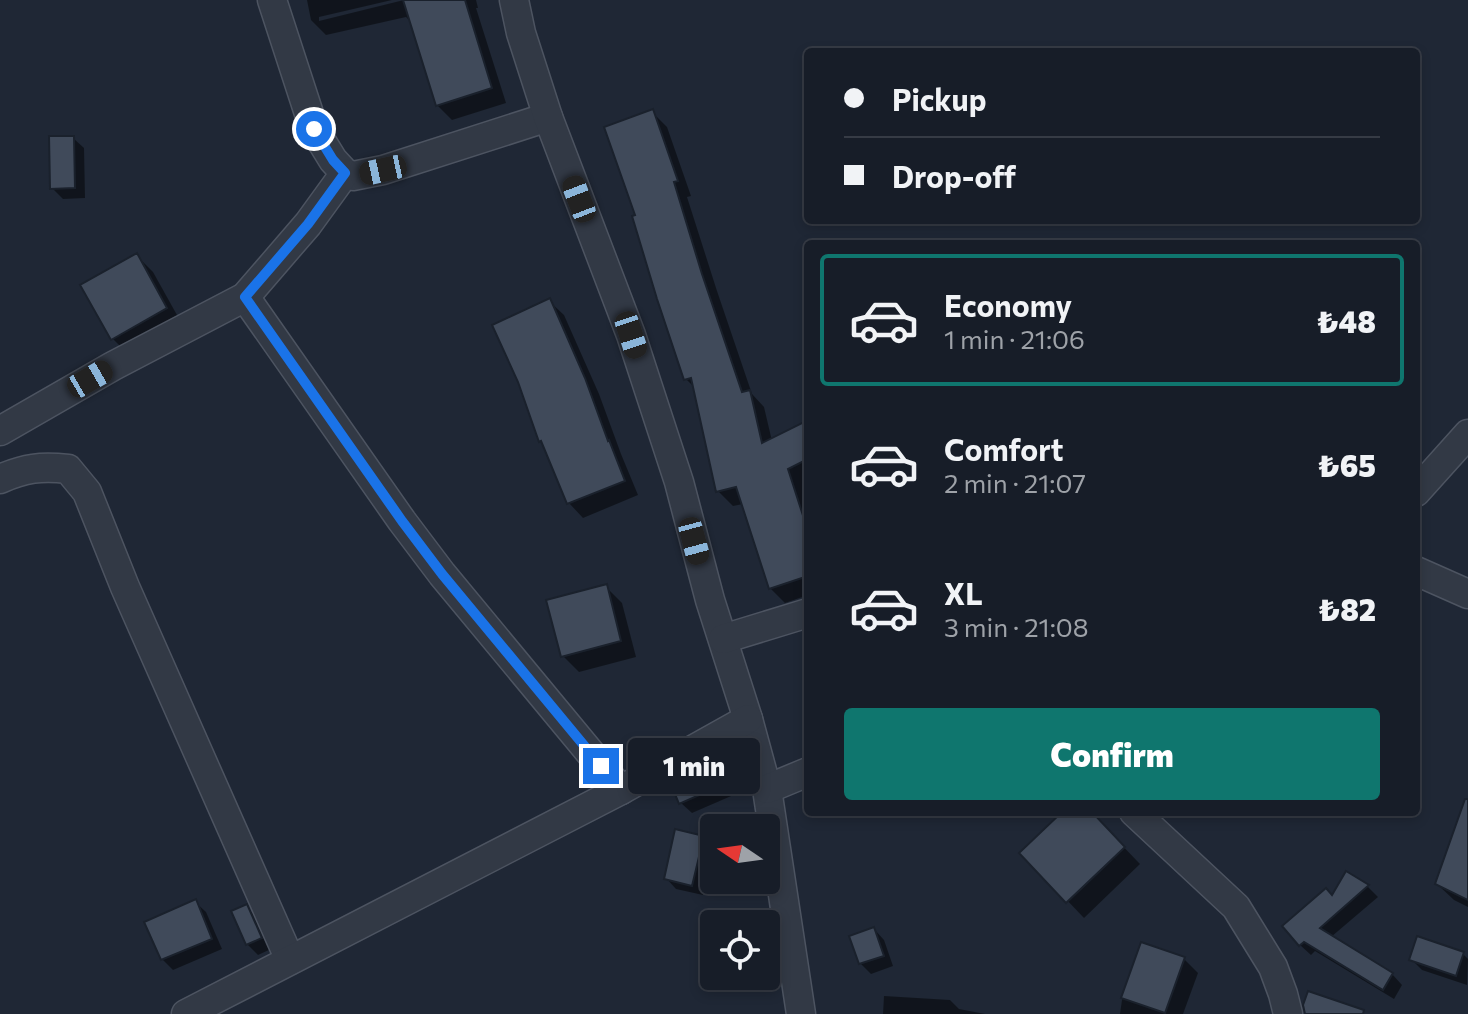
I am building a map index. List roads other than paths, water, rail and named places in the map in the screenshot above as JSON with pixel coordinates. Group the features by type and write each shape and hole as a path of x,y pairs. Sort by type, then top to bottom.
{"street":[{"path":"272,0 314,129 345,173 353,176 383,170 548,117"},
{"path":"514,0 521,33 548,117 631,335 679,482 710,600 748,719 767,789 801,1014"},
{"path":"0,431 113,366 245,297 308,224 345,173"},
{"path":"245,297 442,574 621,790"},
{"path":"1420,488 1468,434"},
{"path":"0,479 19,471 45,466 68,469 87,492 125,587 290,960"},
{"path":"1420,573 1468,594"},
{"path":"723,639 804,614"},
{"path":"186,1014 621,790 748,719"},
{"path":"767,789 804,774"},
{"path":"1138,816 1236,907 1273,967 1288,1014"}]}
